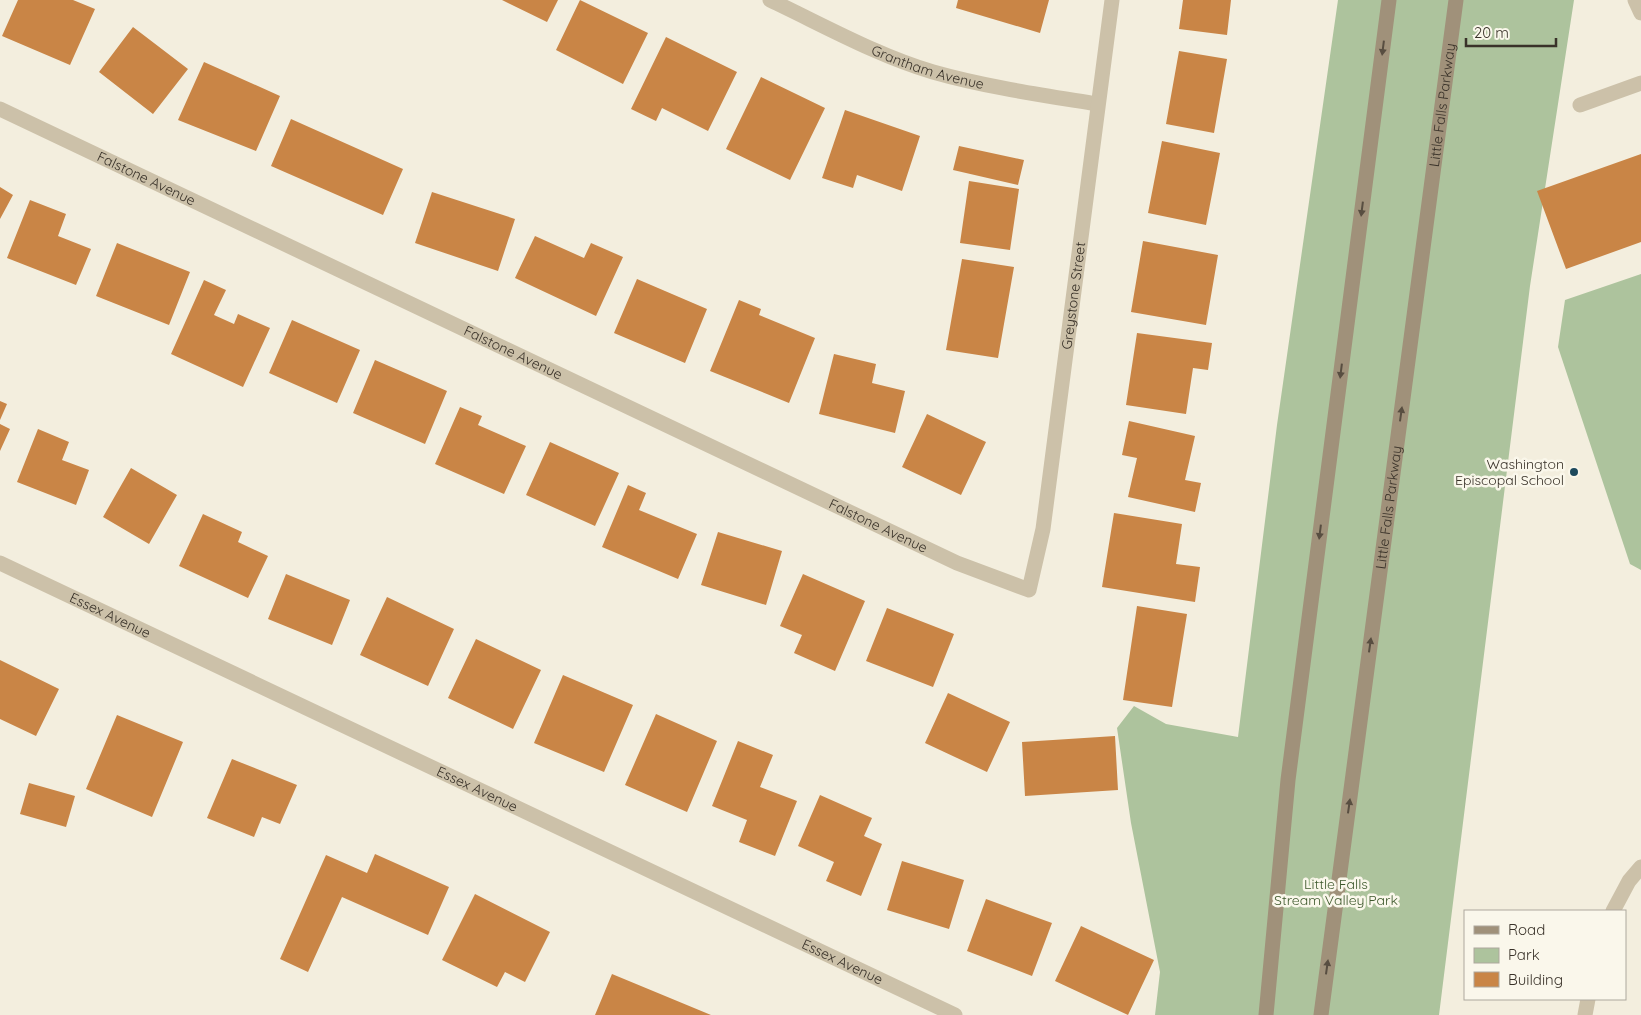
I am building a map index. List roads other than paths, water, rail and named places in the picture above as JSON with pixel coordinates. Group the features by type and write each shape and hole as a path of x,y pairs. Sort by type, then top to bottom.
{"main road":[{"path":"1266,1015 1288,780 1389,0"},
{"name":"Little Falls Parkway","path":"1321,1015 1456,0"}],"street":[{"name":"Grantham Avenue","path":"770,0 886,55 932,72 979,84 1096,104"},
{"name":"Greystone Street","path":"1029,590 1043,529 1096,104 1112,0"},
{"path":"1636,0 1641,13"},
{"path":"1580,105 1641,83"},
{"name":"Falstone Avenue","path":"0,109 957,563 1029,590"},
{"name":"Essex Avenue","path":"0,563 955,1015"},
{"path":"1614,910 1629,881 1641,867"},
{"path":"1586,1015 1588,1000"}],"place":[{"name":"Washington Episcopal School","path":"1574,472"}],"park label":[{"name":"Little Falls Stream Valley Park","path":"1336,892"}]}
